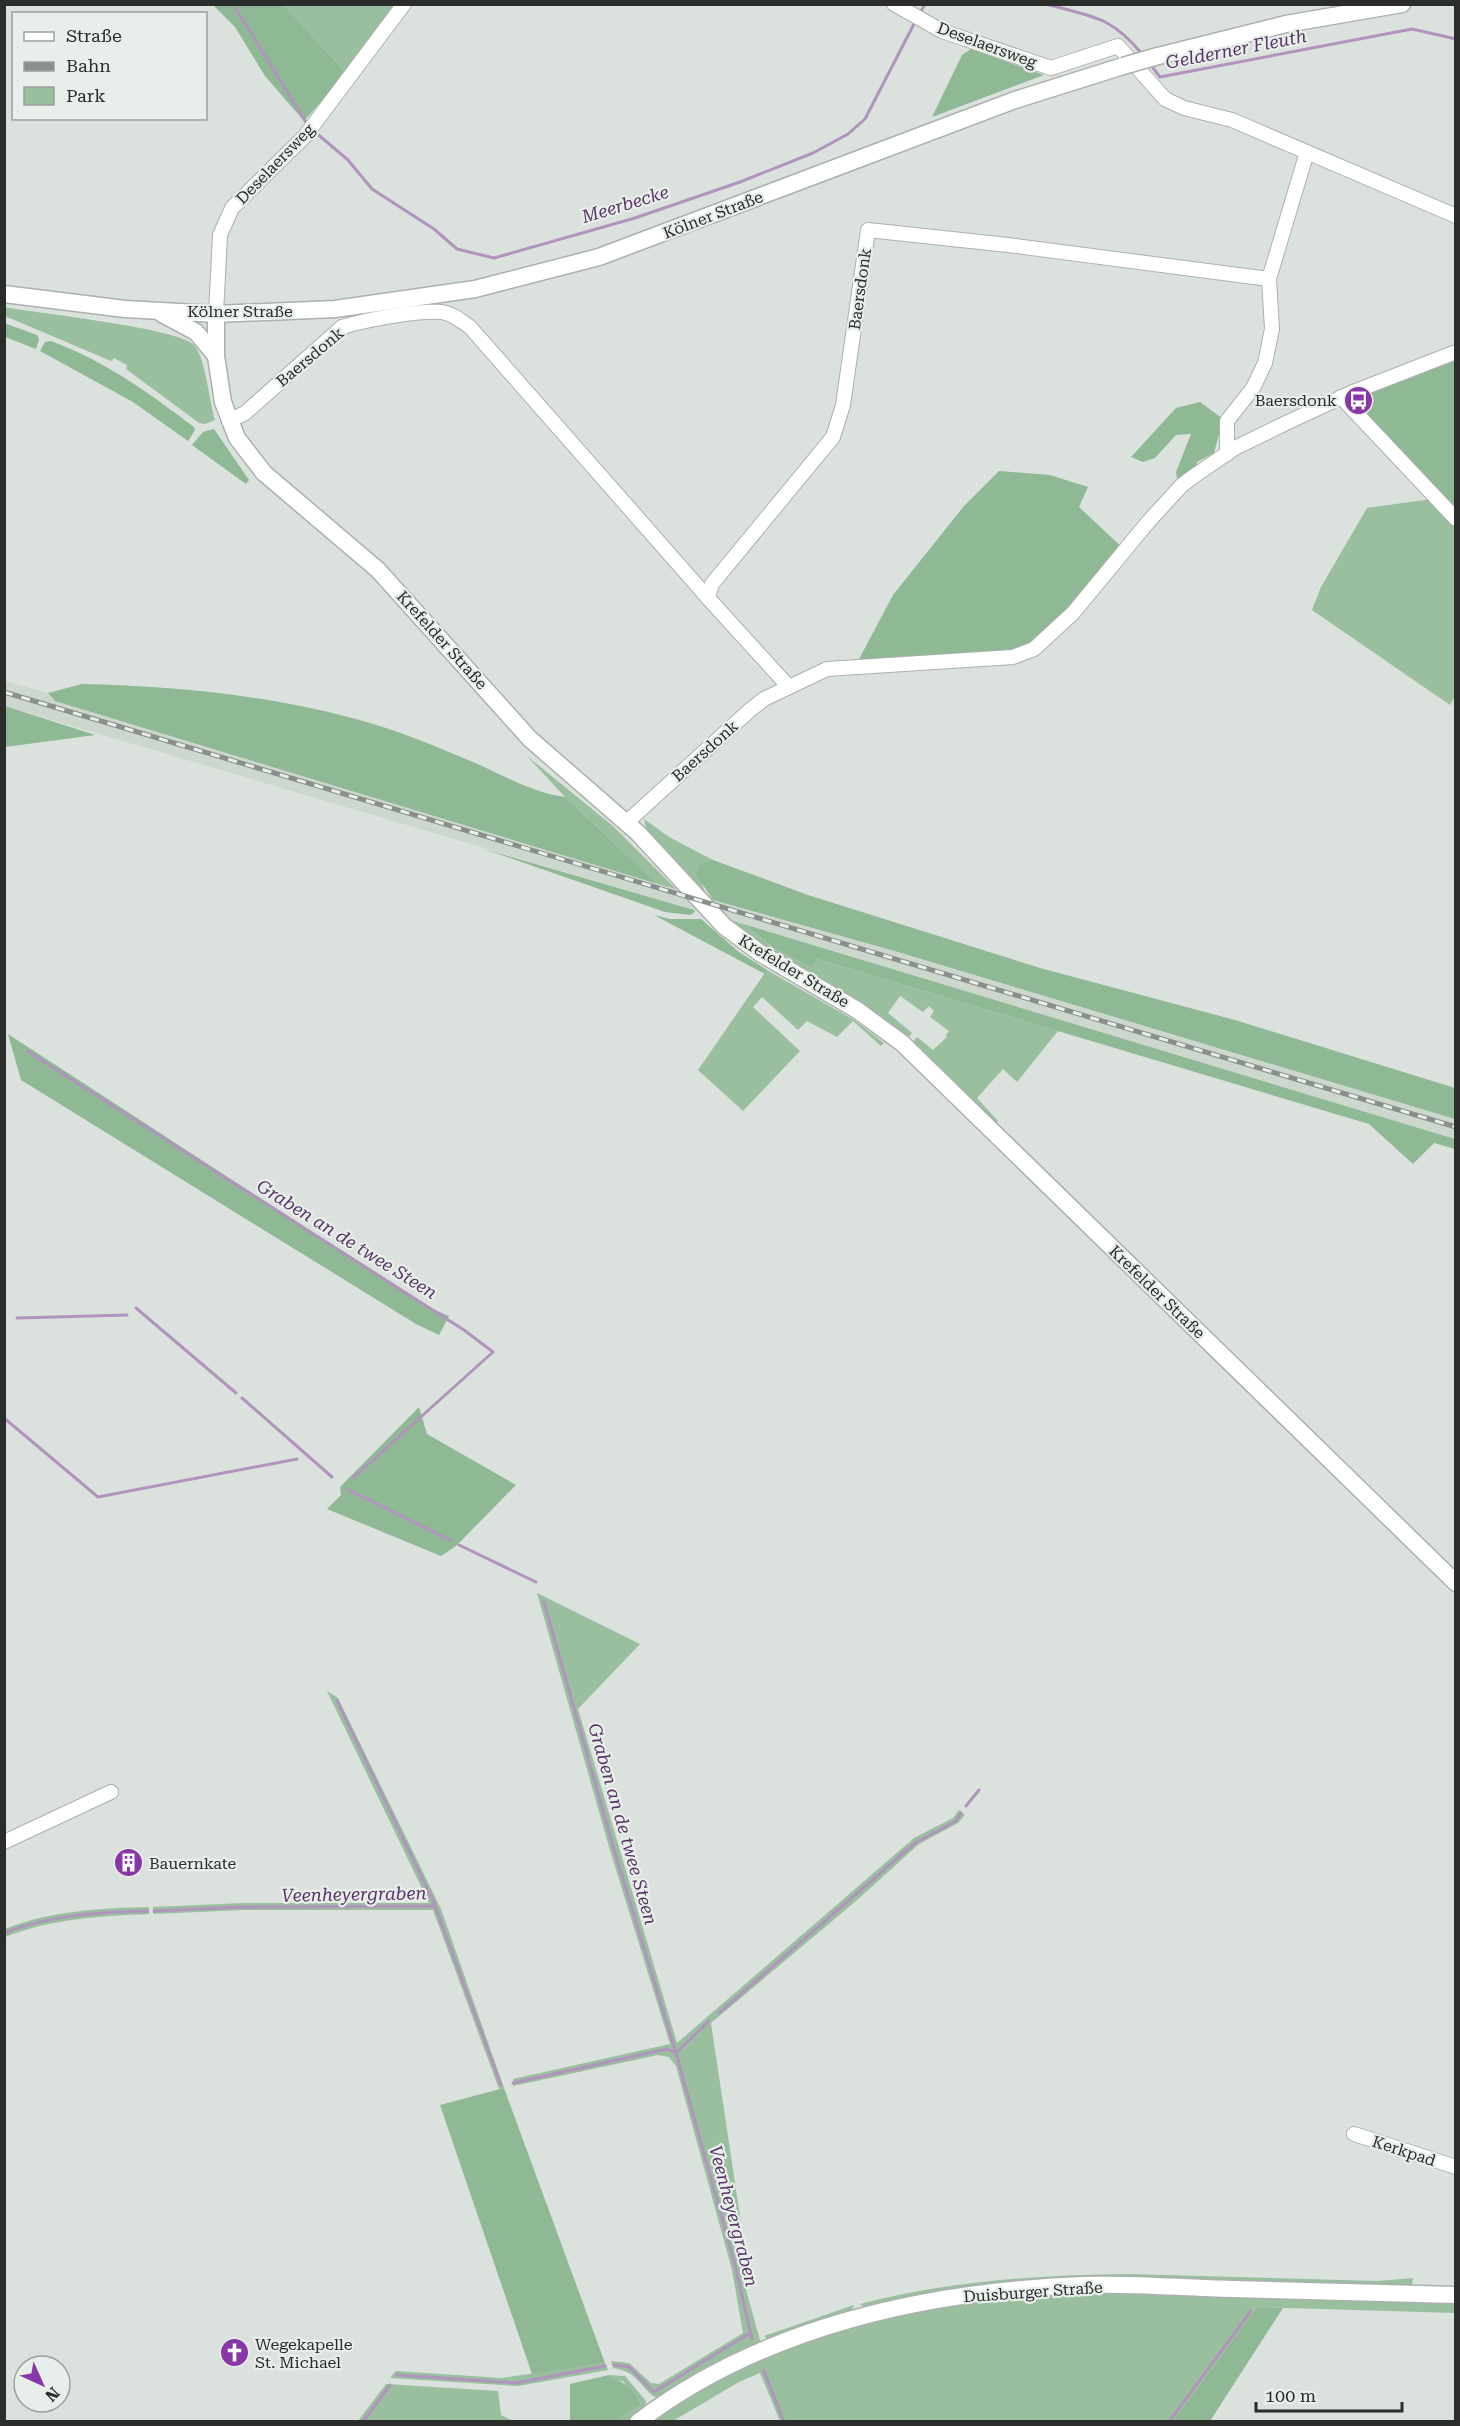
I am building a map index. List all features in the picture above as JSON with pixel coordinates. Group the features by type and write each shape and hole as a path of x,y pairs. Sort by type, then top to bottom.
{"main road":[{"name":"Kölner Straße","path":"4,294 42,300 216,314 334,309 475,290 544,274 599,257 703,220 1015,100 1123,66 1286,24 1402,4"},
{"path":"153,310 196,332 216,356"},
{"name":"Krefelder Straße","path":"216,314 216,356 229,421 244,450 264,473 378,570 530,739 627,822 730,931 760,953 857,1010 902,1043 1455,1583"},
{"name":"Duisburger Straße","path":"638,2421 657,2407 748,2355 857,2317 948,2298 1083,2285 1455,2295"}],"street":[{"name":"Deselaersweg","path":"216,314 220,235 232,208 305,136 404,4"},
{"name":"Deselaersweg","path":"894,4 942,31 1051,68 1118,46 1165,99 1184,108 1232,120 1307,152"},
{"path":"1227,454 1227,421 1253,388 1265,363 1272,329 1269,279 1307,152 1455,216"},
{"name":"Baersdonk","path":"708,598 712,584 832,437 843,405 868,230 1008,245 1269,279"},
{"name":"Baersdonk","path":"229,421 245,413 342,327 356,323 441,312 455,316 470,327 789,687"},
{"name":"Baersdonk","path":"627,822 750,710 789,687 827,669 1013,657 1034,649 1073,613 1182,485 1227,454 1341,397 1455,352"},
{"path":"1341,397 1455,519"},
{"path":"4,1842 111,1792"},
{"name":"Kerkpad","path":"1354,2134 1455,2167"}],"shaded area":[{"path":"4,681 48,693 55,701 653,882 898,952 1455,1119 1455,1139 5,706"}],"green space":[{"path":"213,5 284,5 346,73 304,121 265,76 235,27"},
{"path":"284,5 402,5 346,73"},
{"path":"971,49 1044,75 932,117 962,55"},
{"path":"4,307 135,327 183,339 194,345 202,360 215,420 205,424 199,423 126,369 127,365 114,358 111,361 5,316"},
{"path":"4,323 37,335 39,339 36,349 5,337"},
{"path":"51,341 108,368 160,402 194,427 195,430 188,441 133,402 40,351 45,342"},
{"path":"1455,355 1455,514 1343,399"},
{"path":"1200,402 1223,419 1214,453 1197,462 1195,472 1178,484 1176,472 1191,434 1176,435 1155,458 1143,462 1131,457 1176,408"},
{"path":"214,429 249,480 246,484 192,445 203,432"},
{"path":"999,471 1050,475 1088,487 1079,507 1126,551 1073,611 1013,656 857,663 893,595 964,506"},
{"path":"1432,499 1455,525 1455,696 1450,705 1312,610 1321,587 1367,508"},
{"path":"82,684 191,690 263,699 335,714 398,732 532,789 565,797 658,884 55,701 48,693"},
{"path":"5,706 95,735 5,747"},
{"path":"527,756 614,827 676,889 658,884 565,797"},
{"path":"644,819 669,837 713,860 698,868 704,890 713,900 706,898 647,832"},
{"path":"484,849 695,912 690,915 665,912"},
{"path":"713,860 808,895 1040,968 1235,1020 1455,1088 1455,1119 898,952 713,900 696,874 700,865"},
{"path":"654,915 670,919 701,919 739,952 767,970 765,974"},
{"path":"727,919 743,924 774,948 812,968 817,959 1058,1031 1017,1082 1003,1069 977,1098 998,1121 994,1123 912,1043 917,1037 933,1050 947,1037 949,1031 930,1017 934,1011 929,1006 923,1012 900,996 888,1013 912,1033 908,1038 772,953"},
{"path":"743,924 1455,1139 1455,1149 1434,1143 1413,1164 1369,1124 817,959 812,968 774,948"},
{"path":"767,970 854,1020 884,1043 881,1046 853,1021 837,1037 807,1021 798,1030 762,997 753,1007 800,1051 743,1111 698,1070"},
{"path":"8,1034 426,1306 449,1316 439,1335 416,1324 21,1080"},
{"path":"419,1407 427,1434 516,1485 456,1546 441,1556 327,1509 341,1495 340,1487"},
{"path":"537,1593 640,1644 578,1709 677,2043 914,1838 953,1818 959,1810 965,1815 958,1823 919,1844 856,1901 711,2023 741,2223 728,2224 761,2344 661,2400 648,2392 630,2374 613,2368 611,2361 629,2363 651,2383 659,2384 743,2333 732,2270 676,2066 669,2057 658,2055 513,2086 513,2079 670,2044 609,1847"},
{"path":"327,1691 338,1698 441,1909 504,2088 499,2089 433,1910 244,1910 153,1914 153,1907 244,1903 429,1903"},
{"path":"149,1907 149,1914 94,1917 58,1922 5,1937 5,1929 57,1914"},
{"path":"504,2088 605,2363 532,2374 440,2105"},
{"path":"1128,2274 1377,2281 1413,2278 1411,2288 1129,2281 867,2309 860,2304 926,2290 993,2281"},
{"path":"1114,2292 1455,2299 1455,2313 1257,2307 1173,2421 780,2421 760,2373 739,2382 673,2421 647,2422 753,2360 839,2328 884,2317 976,2301"},
{"path":"854,2305 850,2314 770,2341 764,2336"},
{"path":"1257,2307 1283,2308 1210,2421 1173,2421"},
{"path":"605,2363 608,2370 518,2386 390,2378 396,2371 501,2378"},
{"path":"609,2375 625,2376 646,2401 645,2410 630,2421 617,2421 641,2404 623,2381 612,2381"},
{"path":"609,2375 612,2380 622,2382 629,2388 641,2404 617,2421 570,2421 570,2384"},
{"path":"386,2384 498,2391 501,2415 513,2421 358,2421"}],"waterway":[{"name":"Meerbecke","path":"233,4 307,124"},
{"name":"Meerbecke","path":"920,13 925,4"},
{"name":"Gelderner Fleuth","path":"1046,4 1088,15 1110,24 1131,41 1142,54"},
{"name":"Meerbecke","path":"315,132 348,160 372,189 434,229 457,249 494,258 635,218 740,182 813,153 848,134 865,119 915,22"},
{"name":"Gelderner Fleuth","path":"1150,64 1160,77 1412,29 1456,39"},
{"name":"Graben an de twee Steen","path":"27,1051 464,1330 493,1352 353,1478"},
{"path":"136,1308 236,1393"},
{"path":"17,1318 127,1315"},
{"path":"242,1398 332,1477"},
{"path":"4,1418 98,1497 297,1459"},
{"name":"Graben an de twee Steen","path":"347,1489 450,1540"},
{"name":"Graben an de twee Steen","path":"459,1545 536,1582"},
{"name":"Graben an de twee Steen","path":"544,1602 613,1846 676,2053"},
{"path":"337,1701 435,1905"},
{"path":"966,1806 979,1790"},
{"path":"719,2013 915,1843 956,1821 961,1813"},
{"name":"Veenheyergraben","path":"154,1911 243,1907 435,1906 501,2085"},
{"name":"Veenheyergraben","path":"4,1933 57,1918 148,1911"},
{"path":"676,2053 709,2021"},
{"name":"Veenheyergraben","path":"513,2083 667,2049 676,2053 734,2261 752,2339"},
{"path":"1169,2422 1251,2311"},
{"path":"614,2365 629,2367 654,2392 750,2333"},
{"path":"397,2375 516,2383 605,2366"},
{"name":"Veenheyergraben","path":"764,2371 784,2422"},
{"path":"363,2422 390,2385"}],"railway":[{"path":"4,692 1456,1127"}],"place":[{"name":"Baersdonk","path":"1358,400"},
{"name":"Bauernkate","path":"128,1863"},
{"name":"Wegekapelle St. Michael","path":"234,2353"}]}
